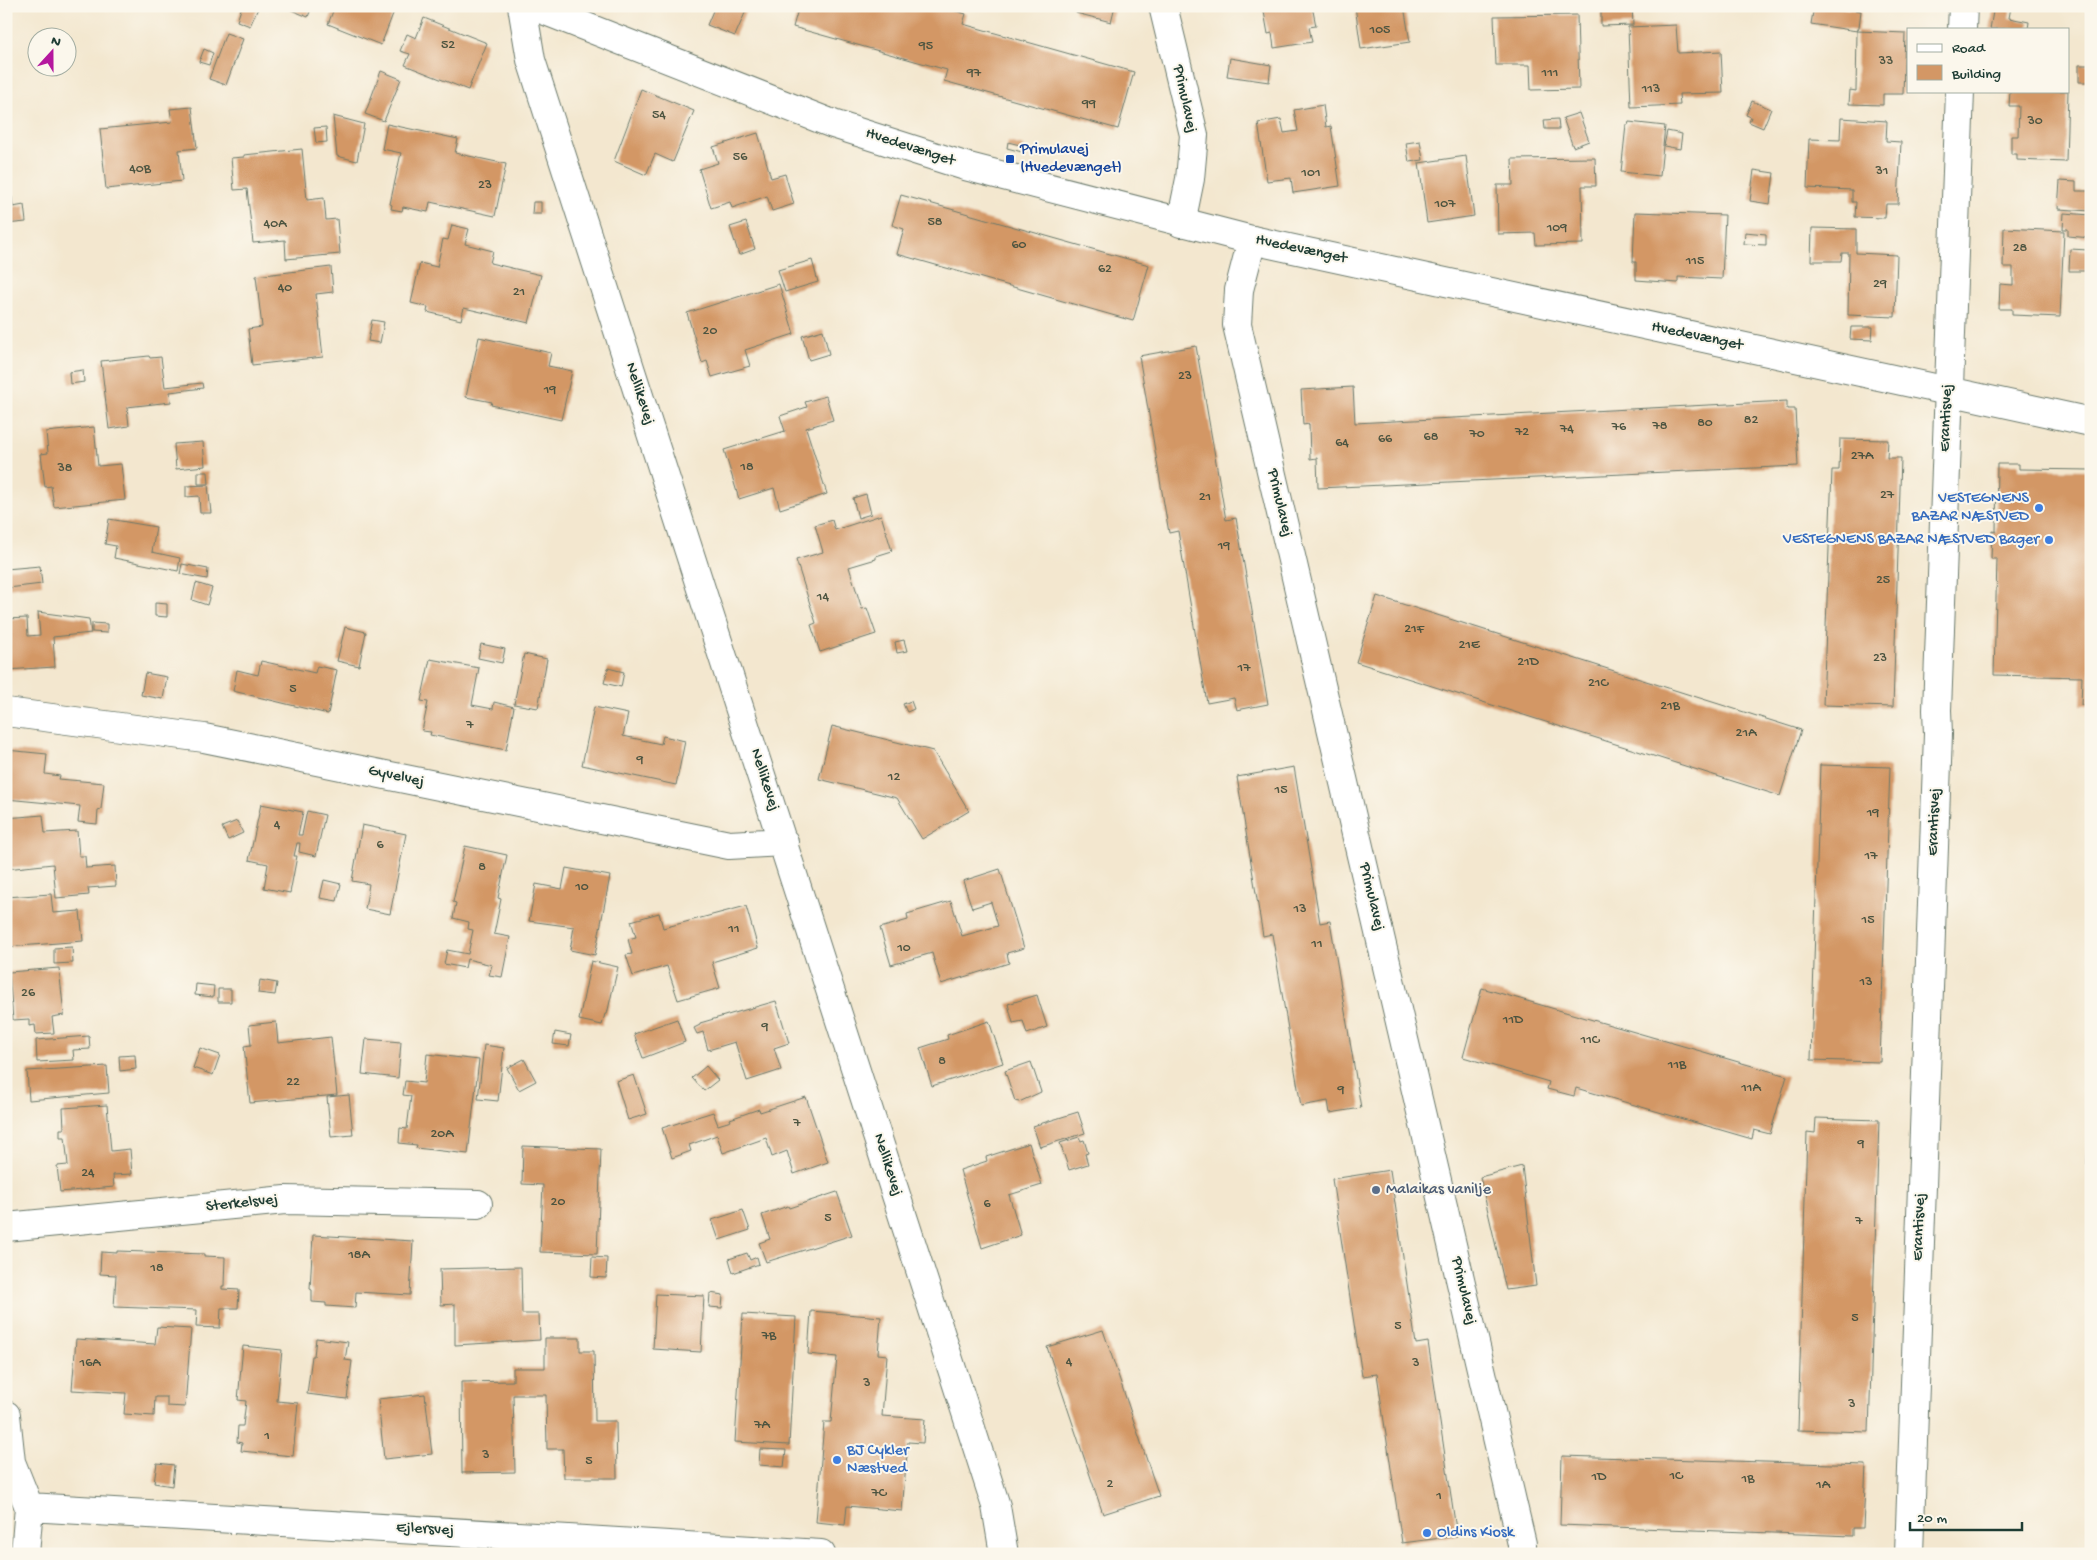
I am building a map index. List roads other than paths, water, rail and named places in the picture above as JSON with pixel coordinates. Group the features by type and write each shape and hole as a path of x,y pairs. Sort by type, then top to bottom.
{"street":[{"name":"Nellikevej","path":"522,6 531,60 996,1506 1004,1554"},
{"name":"Hvedevænget","path":"533,6 833,124 966,166 1180,223 1252,240 2091,422"},
{"name":"Primulavej","path":"1163,6 1194,135 1190,179 1180,223"},
{"path":"1962,28 1963,6"},
{"name":"Erantisvej","path":"1909,1554 1938,744 1937,710 1948,391 1960,92"},
{"name":"Primulavej","path":"1252,240 1239,290 1237,325 1516,1515 1522,1544 1522,1554"},
{"name":"Gyvelvej","path":"6,712 204,738 729,845 784,842"},
{"name":"Sterkelsvej","path":"6,1227 285,1200 478,1204"},
{"path":"6,1415 9,1461 29,1507 25,1554"},
{"name":"Ejlersvej","path":"29,1507 821,1554"}],"place":[{"name":"Primulavej (Hvedevænget)","path":"1010,159"},
{"name":"VESTEGNENS BAZAR NÆSTVED","path":"2039,508"},
{"name":"VESTEGNENS BAZAR NÆSTVED Bager","path":"2049,540"},
{"name":"Malaikas vanilje","path":"1376,1190"},
{"name":"BJ Cykler Næstved","path":"837,1460"},
{"name":"Oldins Kiosk","path":"1427,1533"}]}
